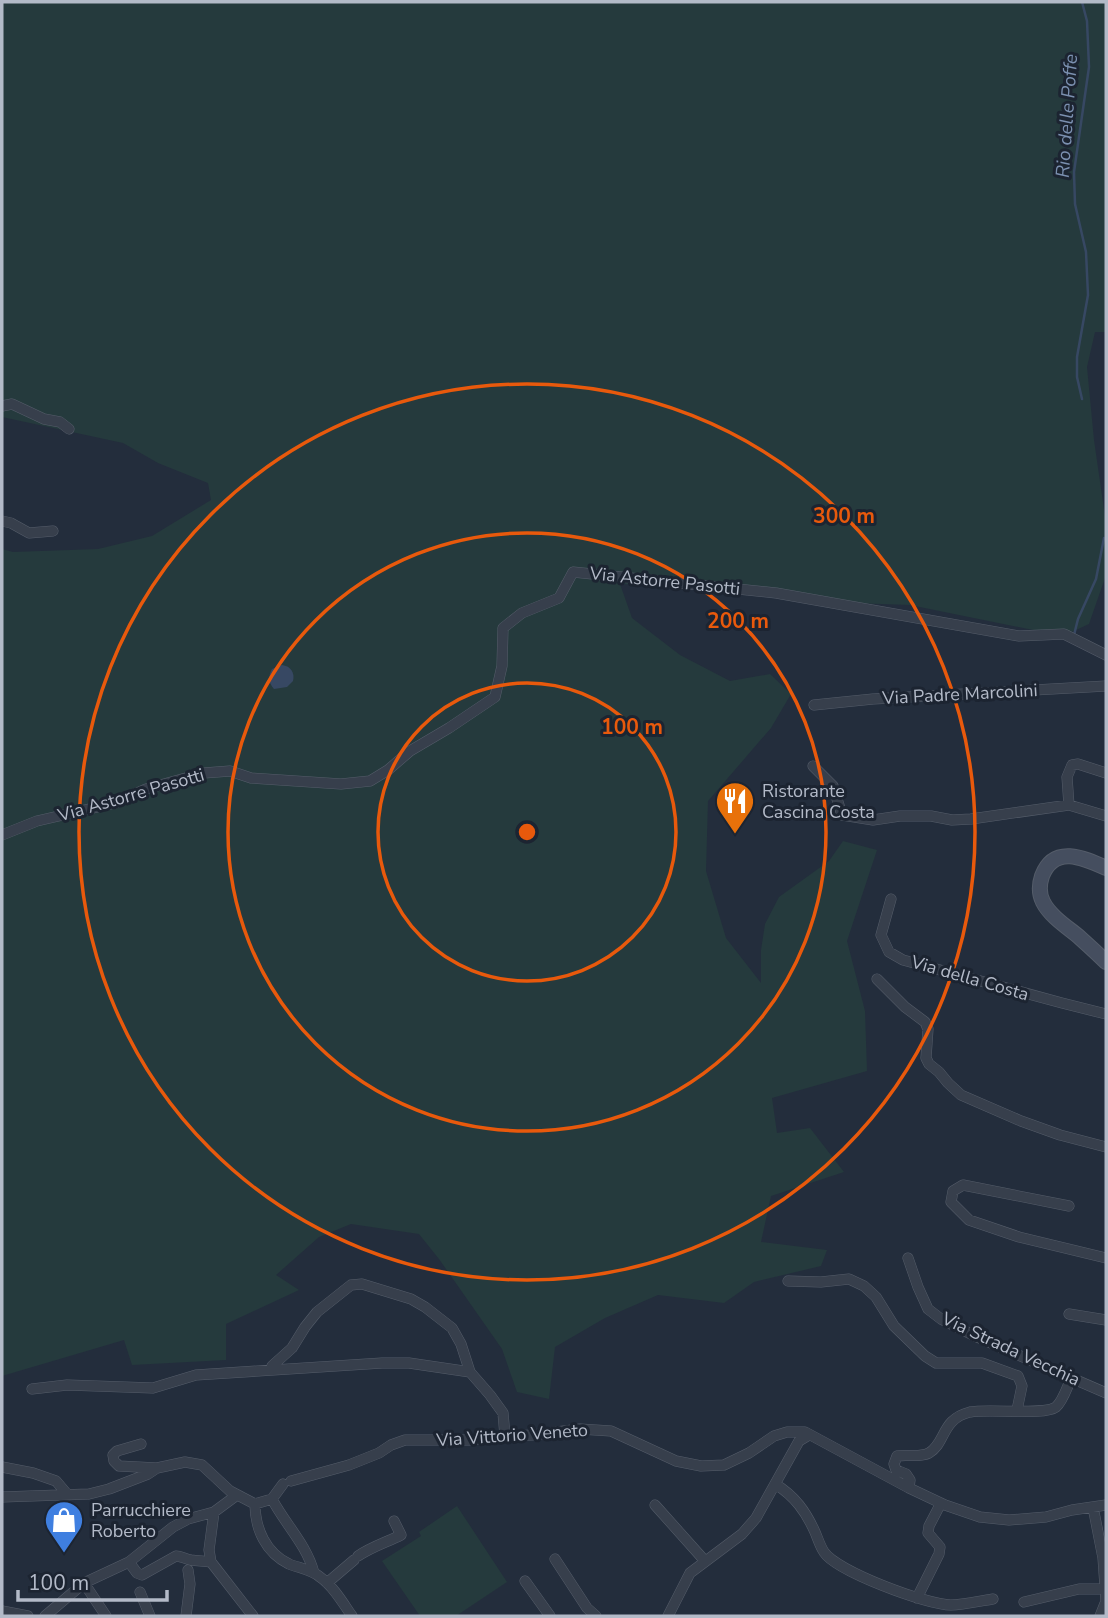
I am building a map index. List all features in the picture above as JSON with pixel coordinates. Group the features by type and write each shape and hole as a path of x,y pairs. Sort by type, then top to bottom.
{"main road":[{"path":"1106,868 1082,858 1056,858 1045,868 1039,885 1043,902 1051,914 1106,962"}],"street":[{"path":"2,406 12,404 44,419 60,422 69,429"},
{"path":"2,521 29,533 53,531"},
{"name":"Via Astorre Pasotti","path":"2,835 37,821 115,803 146,789 204,773 230,771 251,778 341,784 370,781 410,751 495,696 502,666 503,628 528,610 559,598 573,572 776,593 1018,636 1064,634 1106,655"},
{"name":"Via Padre Marcolini","path":"814,705 873,699 1106,686"},
{"path":"1069,806 1067,777 1072,765 1078,764 1106,773"},
{"path":"813,766 833,786 842,815 861,819 901,816 971,819 1069,806 1106,816"},
{"name":"Via della Costa","path":"891,899 881,935 889,952 903,960 1106,1014"},
{"path":"877,979 905,1007 925,1022 928,1029 926,1058 961,1095 1060,1135 1106,1147"},
{"path":"1069,1206 963,1185 953,1191 951,1202 969,1220 1019,1237 1106,1258"},
{"name":"Via Strada Vecchia","path":"908,1258 928,1309 941,1319 1106,1393"},
{"path":"788,1281 849,1279 864,1286 876,1297 894,1326 936,1363 982,1363 1018,1376 1022,1386 1017,1410"},
{"path":"271,1370 292,1348 317,1312 351,1285 362,1284 411,1299 452,1328 461,1344 470,1371 503,1413 505,1436"},
{"path":"1069,1314 1106,1320"},
{"path":"32,1389 66,1384 153,1388 196,1375 382,1363 409,1363 470,1371"},
{"path":"909,1488 910,1480 906,1474 896,1470 894,1464 897,1456 921,1456 932,1451 949,1424 958,1416 971,1412 1043,1411 1055,1408 1071,1378"},
{"name":"Via Vittorio Veneto","path":"272,1499 287,1483 349,1465 405,1440 532,1436 580,1429 611,1431 676,1461 701,1466 724,1465 749,1453 774,1436 787,1432 809,1435"},
{"path":"668,1616 690,1573 741,1534 756,1518 799,1441 809,1435 909,1488 980,1517 1009,1520 1046,1517 1106,1505"},
{"path":"141,1444 117,1451 113,1455 114,1461 120,1466 157,1468 185,1462 202,1465 237,1495 256,1504 272,1499 303,1549 314,1573"},
{"path":"2,1467 33,1472 57,1482 67,1494"},
{"path":"2,1497 89,1494 109,1489 157,1468"},
{"path":"775,1484 800,1504 825,1554 837,1563 879,1584 917,1598 950,1605 993,1599"},
{"path":"45,1616 84,1583 129,1562 173,1527 214,1511 237,1495"},
{"path":"917,1598 939,1553 940,1547 928,1533 941,1503"},
{"path":"256,1504 256,1523 268,1548 286,1562 320,1576 352,1616"},
{"path":"655,1505 705,1561"},
{"path":"1093,1507 1103,1558 1106,1601 1100,1616"},
{"path":"214,1511 209,1550 211,1562 253,1616"},
{"path":"327,1583 368,1549 401,1535 394,1521"},
{"path":"129,1562 137,1573 142,1575 180,1556 188,1564 190,1584 186,1616"},
{"path":"555,1559 587,1608 596,1616"},
{"path":"188,1564 203,1560 211,1562"},
{"path":"525,1581 550,1616"},
{"path":"84,1583 106,1616"},
{"path":"1024,1602 1079,1589 1105,1589"},
{"path":"140,1592 150,1616"},
{"path":"2,1611 28,1616"}],"green space":[{"path":"2,2 1106,2 1106,332 1095,332 1087,367 1106,523 1106,575 1089,624 1063,636 910,605 824,602 713,588 620,584 632,618 680,655 730,681 770,674 791,694 771,728 708,801 706,871 726,938 761,983 761,950 765,924 779,897 829,861 843,841 877,850 847,941 865,1011 867,1071 772,1098 777,1133 810,1128 844,1172 771,1196 761,1242 827,1250 821,1266 754,1282 724,1303 658,1295 605,1318 555,1347 549,1399 517,1392 502,1349 419,1234 351,1224 319,1237 276,1275 299,1290 226,1324 226,1360 132,1365 124,1340 2,1376 2,549 13,552 98,549 152,536 211,500 208,483 158,463 123,443 2,417"},
{"path":"457,1506 507,1582 456,1616 420,1616 382,1561 421,1536 419,1532"}],"water":[{"path":"282,665 292,670 293,681 287,687 274,689 270,682 272,669"}],"waterway":[{"name":"Rio delle Poffe","path":"1082,2 1087,21 1089,67 1074,172 1075,204 1086,252 1088,295 1077,357 1077,377 1082,399"},
{"name":"Rio delle Poffe","path":"1074,635 1078,619 1096,579 1104,538"}],"place":[{"name":"Ristorante Cascina Costa","path":"735,835"},
{"name":"Parrucchiere Roberto","path":"64,1554"}]}
